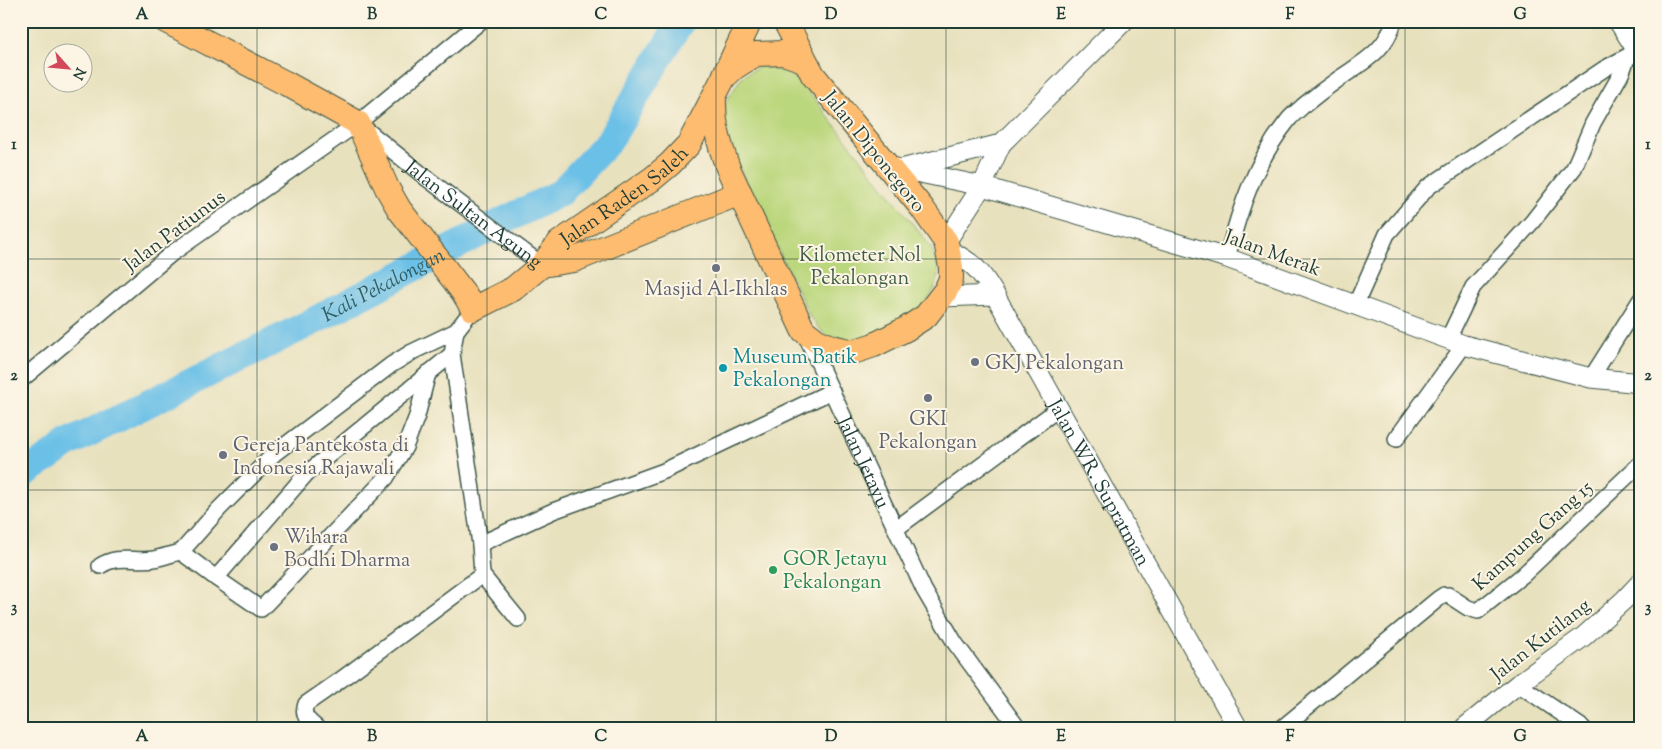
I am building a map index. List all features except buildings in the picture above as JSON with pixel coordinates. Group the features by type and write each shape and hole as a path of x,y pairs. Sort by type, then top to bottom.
{"main road":[{"name":"Jalan Jetayu","path":"750,21 719,87 715,123 717,140 728,168 803,330"},
{"name":"Jalan Diponegoro","path":"785,21 804,60 818,82 894,168 947,246"},
{"name":"Jalan Sultan Agung","path":"174,23 358,123 387,188 399,209 468,300 513,289 542,265"},
{"path":"719,87 745,60 756,54 783,53 804,60"},
{"name":"Jalan Raden Saleh","path":"542,265 559,243 652,180 670,164 689,144 719,87"},
{"name":"Jalan Raden Saleh","path":"542,265 574,260 740,193"},
{"path":"803,330 817,341 854,352 874,345 906,329 926,316 942,297 951,280 951,267 947,246"}],"street":[{"name":"Jalan Patiunus","path":"22,379 171,254 358,123 481,21"},
{"path":"947,246 982,186 1001,144 1124,21"},
{"path":"1227,258 1235,225 1255,172 1290,117 1318,94 1368,59 1391,32 1394,21"},
{"path":"1618,21 1635,55"},
{"path":"1355,306 1387,234 1428,187 1604,69 1635,55"},
{"path":"1396,438 1456,342 1473,286 1532,222 1574,168 1592,123 1621,74 1635,55"},
{"name":"Jalan Sultan Agung","path":"358,123 425,177 542,265"},
{"path":"894,168 1001,144"},
{"name":"Jalan Merak","path":"894,168 982,186 1227,258 1456,342 1591,378 1641,383"},
{"name":"Jalan WR. Supratman","path":"947,246 981,272 996,295 1234,726"},
{"path":"942,297 996,295"},
{"path":"1591,378 1641,299"},
{"path":"468,300 456,331 452,354 480,544 482,575 518,619"},
{"name":"Jalan Jetayu","path":"803,330 897,528 913,568 955,643 1018,728"},
{"path":"100,566 118,559 154,559 181,552 219,509 275,453 391,365 412,352 456,331"},
{"path":"216,578 306,474 452,354"},
{"path":"181,552 261,609 386,478 405,447 417,416 428,373"},
{"path":"480,544 553,511 664,471 832,391"},
{"path":"897,528 1058,409"},
{"name":"Kampung Gang 15","path":"1282,728 1444,595 1448,595 1468,608 1478,611 1523,575 1641,463"},
{"path":"317,728 305,718 306,704 482,575"},
{"name":"Jalan Kutilang","path":"1464,728 1518,684 1583,637 1641,582"},
{"path":"1518,684 1583,728"}],"green space":[{"name":"Kilometer Nol Pekalongan","path":"760,66 785,71 803,85 931,247 939,272 934,290 920,310 879,334 849,341 826,336 810,317 725,137 725,104 741,78"}],"waterway":[{"name":"Kali Pekalongan","path":"21,476 69,443 308,324 560,193 609,141 681,21"}],"place":[{"name":"Masjid Al-Ikhlas","path":"716,268"},
{"name":"GKJ Pekalongan","path":"975,362"},
{"name":"Museum Batik Pekalongan","path":"723,368"},
{"name":"GKI Pekalongan","path":"928,398"},
{"name":"Gereja Pantekosta di Indonesia Rajawali","path":"223,455"},
{"name":"Wihara Bodhi Dharma","path":"274,547"},
{"name":"GOR Jetayu Pekalongan","path":"773,570"}]}
